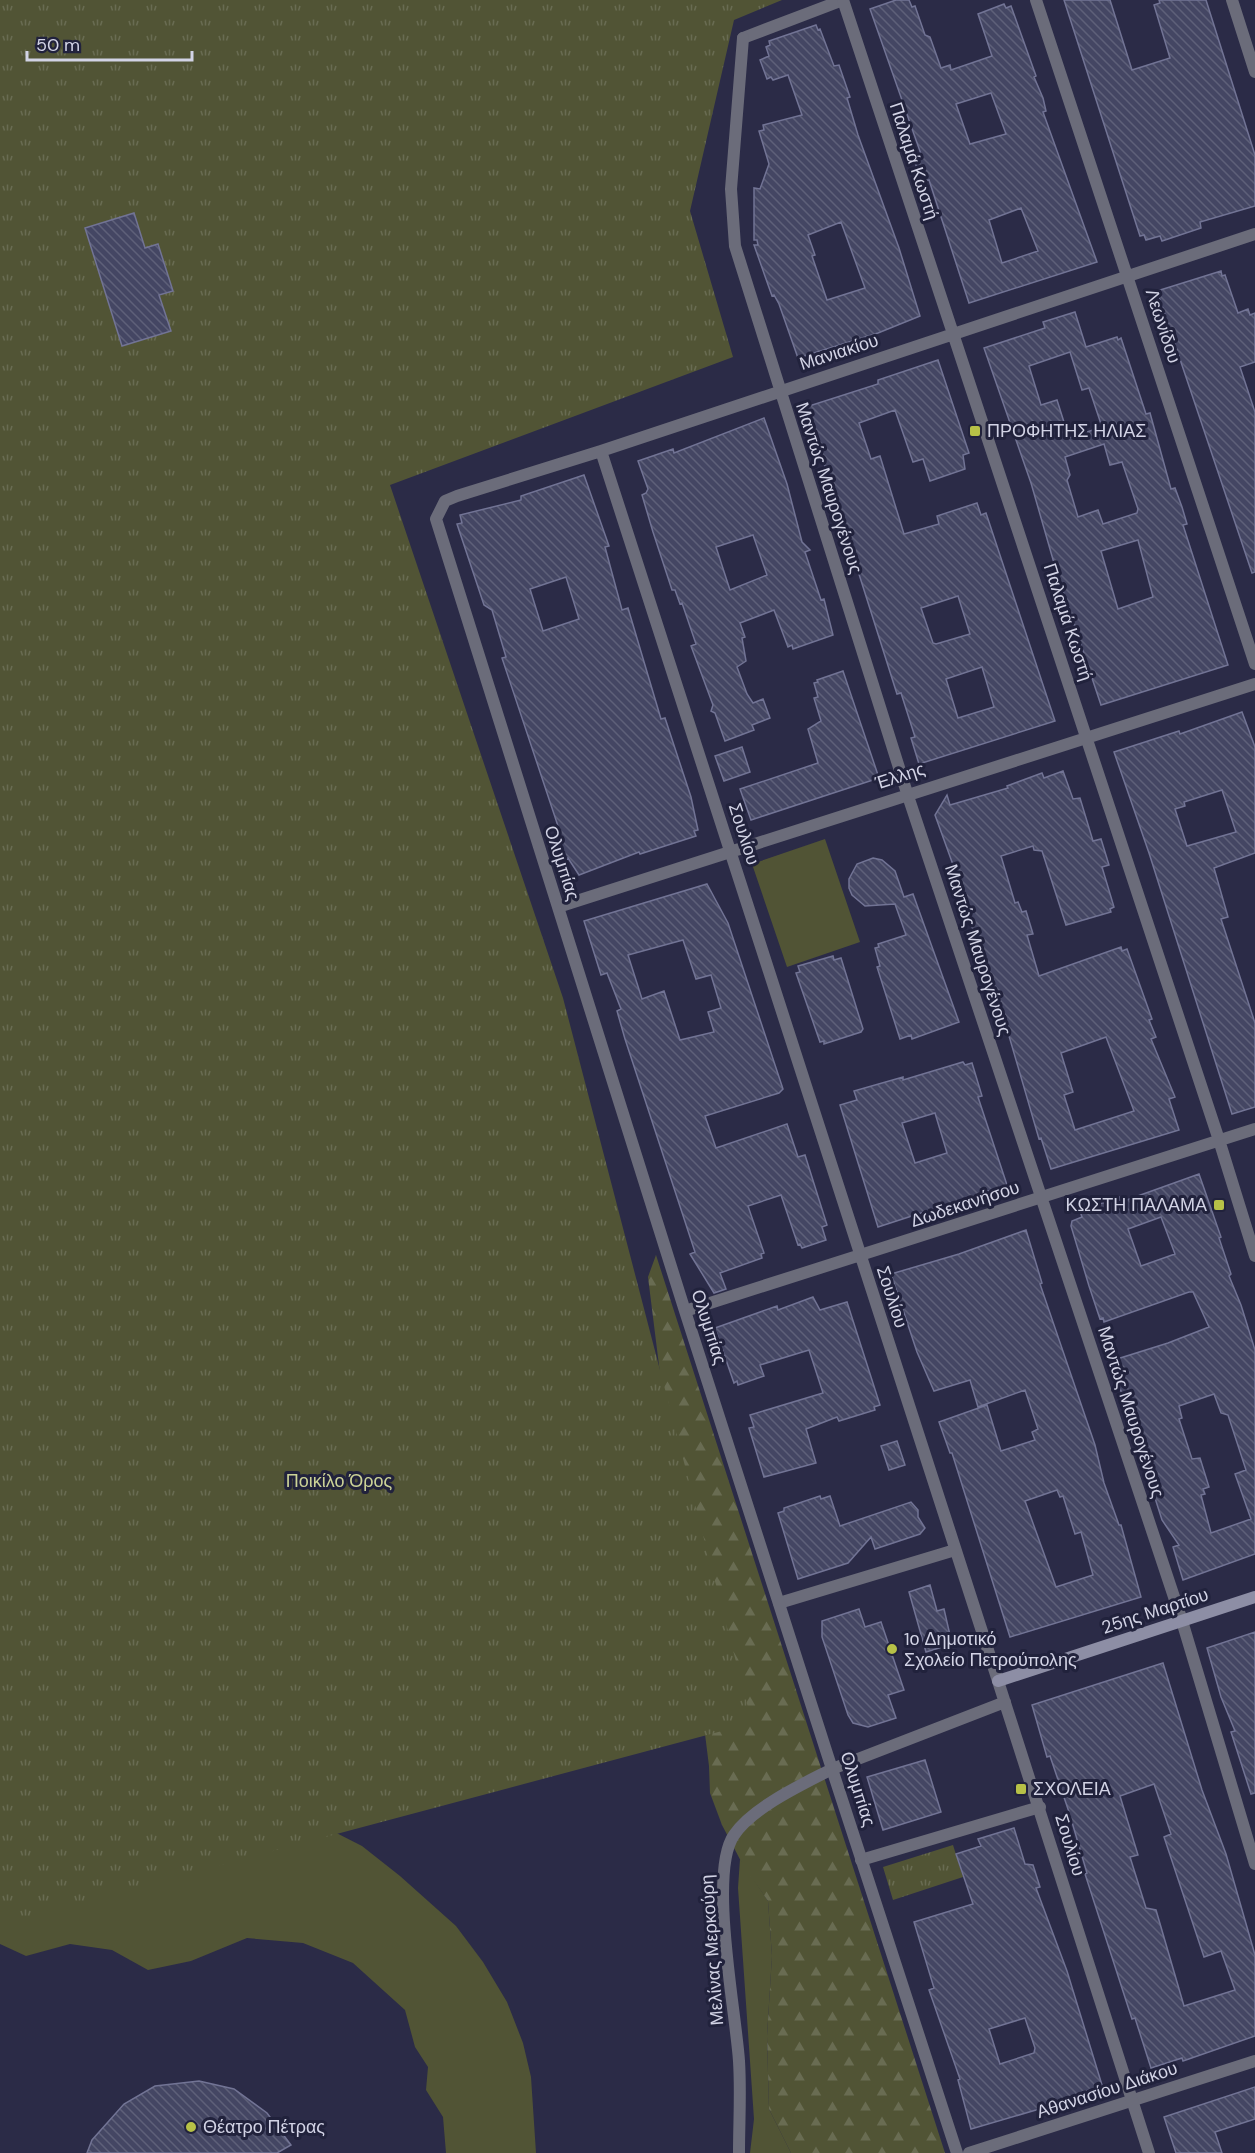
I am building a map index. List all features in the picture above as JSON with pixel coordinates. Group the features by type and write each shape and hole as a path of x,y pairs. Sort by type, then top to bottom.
{"main road":[{"name":"25ης Μαρτίου","path":"998,1681 1255,1597"}],"street":[{"name":"Μαντώς Μαυρογένους","path":"843,0 743,38 734,132 732,219 735,246 907,793 1182,1621 1255,1863"},
{"name":"Παλαμά Κωστή","path":"843,0 1219,1140 1255,1256"},
{"name":"Λεωνίδου","path":"1036,0 1255,663"},
{"path":"1232,0 1255,72"},
{"name":"Μανιακίου","path":"439,509 445,501 457,496 601,451 779,390 1255,234"},
{"name":"Σουλίου","path":"601,451 1040,1807 1149,2153"},
{"name":"Ολυμπίας","path":"439,509 436,519 437,528 684,1311 957,2153"},
{"name":"Έλλης","path":"558,907 731,849 1255,684"},
{"name":"Δωδεκανήσου","path":"684,1311 1255,1129"},
{"path":"779,1603 955,1550"},
{"name":"Μελίνας Μερκούρη","path":"739,2153 739,2061 726,1942 722,1870 734,1834 788,1794 832,1769 1005,1702"},
{"path":"861,1860 1040,1807"},
{"name":"Αθανασίου Διάκου","path":"969,2153 1255,2061"}],"green space":[{"name":"Ποικίλο Όρος","path":"0,0 782,0 734,20 690,211 733,357 390,485 563,998 752,1723 0,1924"},
{"path":"0,730 301,1815 362,1846 400,1876 456,1926 483,1962 507,2002 523,2043 531,2077 536,2153 446,2153 443,2117 426,2090 428,2067 415,2047 405,2010 353,1963 303,1943 247,1938 191,1961 148,1970 112,1950 70,1944 26,1956 0,1944"},
{"path":"825,839 860,942 787,967 752,864"},
{"path":"656,1255 945,2153 791,2153 769,2109 767,2036 772,1956 768,1901 744,1867 722,1825 710,1793 709,1766 648,1277"},
{"path":"953,1845 963,1877 893,1900 883,1867"},
{"path":"740,1859 768,1901 772,1956 767,2036 769,2109 791,2153 750,2153 754,2119 738,1888"}],"building":[{"path":"896,0 909,0 912,7 915,6 925,35 930,37 941,68 950,65 951,70 992,56 978,14 1004,4 1006,8 1011,6 1043,98 1046,111 1043,112 1097,262 969,303 929,180 922,182 914,160 922,157 870,9","holes":["991,93 1006,134 970,144 956,104","1021,208 1038,251 1002,263 989,220"]},
{"path":"1064,0 1110,0 1132,70 1170,58 1154,5 1160,3 1159,0 1206,0 1255,155 1255,206 1200,222 1201,228 1162,241 1160,236 1146,240 1144,235 1140,236"},
{"path":"816,25 818,30 820,29 834,66 839,65 850,97 847,98 858,135 899,248 920,316 878,333 798,358 779,304 774,295 772,296 754,245 758,245 757,240 754,240 754,188 760,189 769,164 759,131 764,130 763,125 802,115 788,75 773,80 771,77 767,79 760,60 769,56 766,47 770,45 769,41","holes":["841,222 865,288 827,300 812,256 815,255 808,235"]},
{"path":"134,213 145,248 158,244 173,291 159,295 171,331 122,346 85,228"},
{"path":"1221,271 1222,276 1225,275 1238,313 1248,309 1250,315 1255,313 1255,362 1240,367 1255,412 1255,572 1252,573 1157,291"},
{"path":"1075,312 1086,347 1117,337 1118,340 1121,338 1146,414 1150,413 1171,489 1175,488 1182,507 1187,524 1183,525 1228,665 1101,705 1056,570 1031,483 984,348 1045,328 1043,322","holes":["1070,352 1082,390 1089,388 1102,427 1069,438 1057,400 1041,405 1029,366","1104,444 1110,465 1122,462 1138,509 1137,513 1103,524 1098,510 1078,517 1067,480 1070,475 1065,457","1138,540 1153,597 1118,609 1101,551"]},
{"path":"938,360 969,453 963,455 965,469 930,481 923,459 913,462 895,410 859,423 871,459 880,456 904,534 939,524 937,516 977,503 981,515 986,513 1055,721 919,764 911,738 915,737 901,693 897,694 806,407 878,384 878,380","holes":["958,596 970,634 933,643 921,608","982,667 994,707 958,718 946,679"]},
{"path":"764,418 787,484 802,542 810,550 805,552 821,600 824,599 833,635 793,649 792,645 788,647 774,610 740,623 745,637 742,638 746,661 737,667 747,694 753,703 763,699 770,718 752,725 754,730 725,741 715,713 711,711 713,705 691,646 696,644 682,603 680,604 675,590 672,590 642,495 648,489 638,461 673,449 674,453","holes":["753,535 767,575 730,590 716,547"]},
{"path":"584,475 609,546 605,547 622,610 628,608 661,719 665,718 691,797 698,830 694,831 696,836 640,854 639,852 579,875 568,858 566,859 556,828 558,826 502,658 506,657 492,610 484,605 457,524 462,523 460,515 521,500 521,496","holes":["566,577 579,619 543,631 530,589"]},
{"path":"843,671 879,778 751,820 740,789 818,763 808,729 821,721 814,698 818,697 814,683"},
{"path":"1242,712 1255,747 1255,853 1214,868 1228,917 1221,919 1255,1023 1255,1107 1232,1114 1149,853 1114,752 1179,731 1180,734","holes":["1222,790 1236,832 1187,846 1175,809 1185,806 1184,802"]},
{"path":"742,747 750,772 724,781 715,756"},
{"path":"1063,771 1073,799 1080,798 1093,841 1101,839 1109,865 1102,867 1114,907 1110,909 1111,912 1066,925 1042,851 1034,850 1033,846 1001,856 1015,903 1018,902 1022,912 1026,911 1033,934 1027,935 1039,976 1121,947 1122,951 1127,949 1152,1019 1149,1020 1156,1037 1151,1039 1175,1097 1169,1099 1179,1130 1051,1169 1041,1138 1039,1139 1007,1029 985,970 956,873 935,815 947,795 950,805 1008,788 1007,786 1042,773 1044,778","holes":["1106,1037 1134,1111 1075,1130 1064,1095 1073,1092 1061,1053"]},
{"path":"873,858 882,860 895,871 904,897 913,894 959,1022 912,1039 911,1035 900,1039 877,967 880,966 875,948 879,947 878,944 906,935 895,904 865,906 852,895 849,888 849,879 857,864"},
{"path":"707,884 728,923 783,1089 779,1093 705,1116 716,1148 787,1124 798,1157 805,1155 827,1225 822,1227 826,1240 802,1248 800,1244 798,1245 781,1195 748,1206 764,1253 761,1254 762,1258 720,1273 726,1289 714,1293 690,1254 695,1252 625,1039 617,1011 621,1009 607,973 601,975 584,921","holes":["683,940 696,979 711,975 721,1008 708,1012 714,1032 680,1040 664,991 642,999 628,955"]},
{"path":"833,956 834,960 841,958 863,1029 861,1032 824,1044 824,1041 820,1042 796,973 800,972 798,966"},
{"path":"963,1062 965,1065 972,1063 982,1096 978,1097 1007,1185 878,1227 840,1105 857,1100 854,1091 903,1077 903,1080","holes":["935,1113 947,1153 915,1163 902,1123"]},
{"path":"1199,1174 1221,1237 1219,1238 1231,1274 1229,1276 1255,1350 1255,1554 1183,1580 1173,1547 1179,1545 1162,1520 1112,1363 1114,1360 1209,1327 1193,1292 1104,1322 1103,1318 1100,1319 1071,1226 1072,1221 1082,1217 1080,1211 1119,1197 1121,1202","holes":["1161,1217 1175,1254 1141,1266 1128,1229","1214,1394 1221,1413 1228,1415 1246,1470 1235,1474 1251,1519 1211,1533 1201,1495 1205,1494 1203,1489 1209,1487 1200,1458 1192,1459 1179,1419 1182,1418 1179,1406"]},
{"path":"1026,1230 1042,1283 1040,1284 1095,1445 1104,1483 1119,1525 1121,1525 1141,1597 1010,1637 952,1453 950,1453 939,1422 987,1405 1001,1451 1035,1440 1032,1432 1038,1429 1025,1390 978,1407 970,1380 934,1391 917,1352 891,1274 959,1254","holes":["1057,1490 1060,1497 1063,1496 1075,1534 1081,1532 1093,1575 1056,1587 1025,1501"]},
{"path":"813,1297 820,1310 847,1302 880,1405 874,1407 875,1410 839,1421 837,1417 806,1429 816,1463 764,1477 749,1428 754,1427 750,1415 823,1393 809,1350 760,1365 764,1376 738,1385 737,1381 734,1383 715,1328 777,1306 778,1310"},
{"path":"897,1441 905,1465 889,1470 881,1446"},
{"path":"820,1496 821,1499 830,1496 840,1526 911,1502 918,1510 918,1517 925,1528 920,1534 875,1549 871,1537 848,1563 798,1579 778,1513 784,1511 784,1508"},
{"path":"930,1585 937,1611 944,1609 952,1644 926,1652 909,1592"},
{"path":"859,1609 865,1627 881,1622 904,1690 888,1695 896,1718 868,1727 853,1723 848,1715 822,1637 822,1621"},
{"path":"1255,1632 1255,1793 1251,1794 1231,1732 1235,1731 1221,1697 1207,1648"},
{"path":"1163,1663 1202,1790 1226,1854 1255,1955 1255,2036 1183,2061 1182,2058 1151,2068 1135,2018 1132,2019 1085,1874 1087,1873 1069,1812 1050,1756 1047,1757 1032,1705","holes":["1154,1784 1171,1834 1164,1837 1204,1957 1221,1951 1235,1990 1184,2006 1156,1910 1146,1908 1130,1857 1138,1855 1120,1796"]},
{"path":"925,1760 941,1812 883,1830 867,1777"},
{"path":"1014,1828 1025,1864 1033,1865 1040,1887 1036,1888 1067,1971 1102,2085 1036,2110 971,2129 958,2080 960,2079 929,1990 934,1988 914,1922 973,1904 956,1854 981,1846 978,1839","holes":["1025,2018 1035,2048 1034,2053 1000,2064 989,2029"]},
{"name":"Θέατρο Πέτρας","path":"199,2081 234,2089 267,2113 291,2145 277,2153 87,2153 92,2140 124,2104 155,2086"},
{"path":"1255,2087 1255,2119 1215,2132 1222,2153 1176,2153 1164,2117"}],"place":[{"name":"ΠΡΟΦΗΤΗΣ ΗΛΙΑΣ","path":"975,431"},
{"name":"ΚΩΣΤΗ ΠΑΛΑΜΑ","path":"1219,1205"},
{"name":"1ο Δημοτικό Σχολείο Πετρούπολης","path":"892,1649"},
{"name":"ΣΧΟΛΕΙΑ","path":"1021,1789"},
{"name":"Θέατρο Πέτρας","path":"191,2127"}]}
